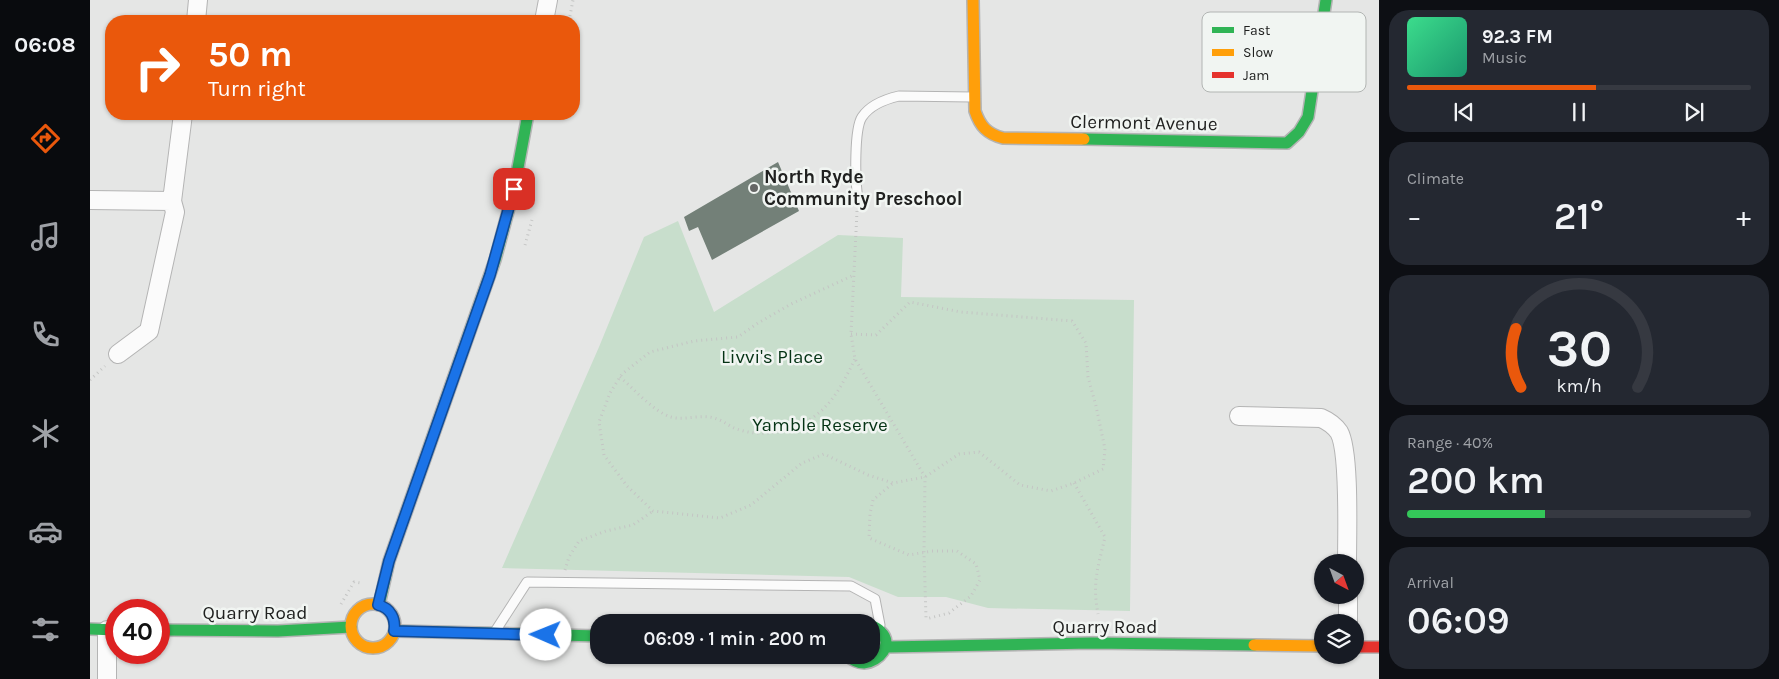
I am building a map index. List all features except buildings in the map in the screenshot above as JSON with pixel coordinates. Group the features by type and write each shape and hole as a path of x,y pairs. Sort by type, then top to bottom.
{"street":[{"path":"197,15 198,0"},
{"path":"545,15 548,0"},
{"name":"Clermont Avenue","path":"973,0 975,111 979,125 989,135 1003,138 1287,143 1299,132 1308,117 1312,92"},
{"path":"118,354 149,331 175,212 172,201 182,120"},
{"path":"378,605 389,561 495,260 514,189 527,120"},
{"path":"90,200 172,201"},
{"path":"1239,416 1321,418 1331,423 1339,432 1344,446 1347,554"},
{"path":"368,604 384,606 392,614 395,625 394,631 386,644 372,648 357,641 351,627 353,617 359,609 368,604"},
{"name":"Quarry Road","path":"170,630 278,631 351,627"},
{"path":"104,630 107,679"},
{"path":"394,631 590,636"},
{"path":"854,664 864,673 885,654 887,648 886,641 880,633"},
{"name":"Quarry Road","path":"887,648 1091,643 1314,646"},
{"path":"1364,647 1379,647"}],"lane":[{"path":"858,198 856,188 858,130 862,117 870,109 889,98 899,96 975,96"},
{"path":"494,634 527,582 850,586 875,599 876,614"}],"path":[{"path":"570,15 572,0"},
{"path":"858,198 851,334 855,359 925,477 924,553 926,618 931,647"},
{"path":"653,512 627,486 604,455 599,422 610,393 620,377 650,352 694,341 738,338 758,323 791,304 854,275"},
{"path":"562,582 569,557 579,540 633,525 653,512 720,518 751,505 802,463 824,454 868,475 893,483 925,477 959,454 979,452 1020,486 1051,491 1074,483 1103,469 1105,449 1088,377 1086,343 1072,321 961,312 910,302 876,335 851,334"},
{"path":"620,377 655,408 671,417 715,418 736,429 760,434 786,430 806,422 826,406 837,392 855,359"},
{"path":"893,483 873,500 870,514 869,538 909,555 932,550 957,551 976,564 980,580 971,596 949,613 926,618"},
{"path":"1074,483 1105,538 1095,579 1095,597 1098,614"},
{"path":"341,604 354,582 364,583"}],"green space":[{"name":"Yamble Reserve","path":"678,221 714,312 838,235 903,238 901,297 1134,300 1130,611 988,608 946,597 898,597 849,577 502,568 599,347 644,237"}],"traffic: fast":[{"path":"1324,12 1326,0"},
{"path":"1084,139 1287,143 1299,132 1308,117 1312,92"},
{"path":"379,605 389,561 495,260 514,189 527,120"},
{"path":"170,630 278,631 351,627"},
{"path":"90,629 105,630"},
{"path":"395,631 590,636"},
{"path":"880,631 885,637 886,642 880,655"},
{"path":"887,647 1091,643 1254,645"}],"traffic: slow":[{"path":"973,0 975,111 982,125 988,132 1003,138 1084,139"},
{"path":"373,604 385,608 391,614 395,626 391,638 385,644 373,648 361,644 355,638 351,626 355,614 361,608 373,604"},
{"path":"1254,645 1314,646"}],"traffic: jam":[{"path":"1364,647 1379,647"}],"place":[{"name":"North Ryde Community Preschool","path":"754,188"}],"route":[{"path":"514,189 495,260 389,561 378,605 384,606 392,614 395,625 394,631 546,635"}],"park label":[{"name":"Livvi's Place","path":"772,357"}]}
